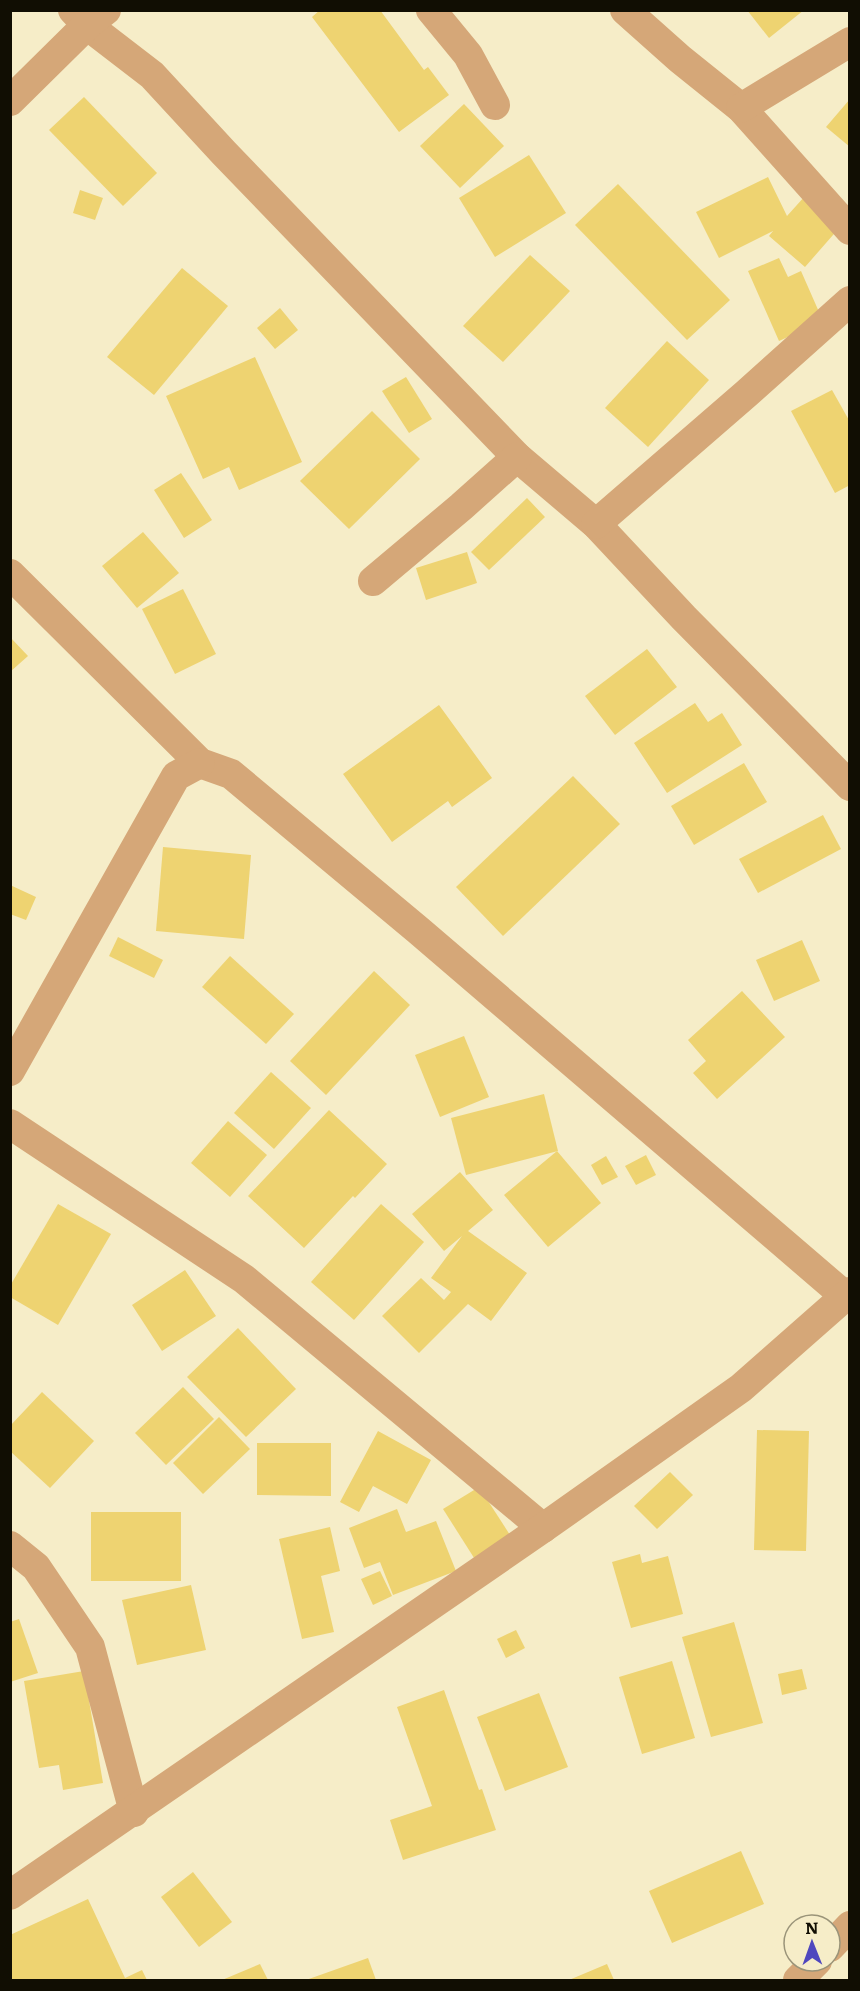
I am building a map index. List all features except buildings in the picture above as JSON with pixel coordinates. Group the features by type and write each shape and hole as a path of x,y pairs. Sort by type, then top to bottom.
{"street":[{"path":"431,10 468,56 495,105"},
{"path":"625,10 680,59 741,108 849,230"},
{"path":"10,101 89,15 152,75 232,162 517,456 596,524 692,627 849,786"},
{"path":"741,108 849,42"},
{"path":"596,524 849,301"},
{"path":"372,581 461,507 517,456"},
{"path":"10,574 200,763 231,774 240,781 847,1294 741,1388 134,1812 10,1895"},
{"path":"10,1071 176,776 200,763"},
{"path":"10,1124 244,1279 543,1528"},
{"path":"10,1546 36,1567 90,1647 134,1812"}]}
